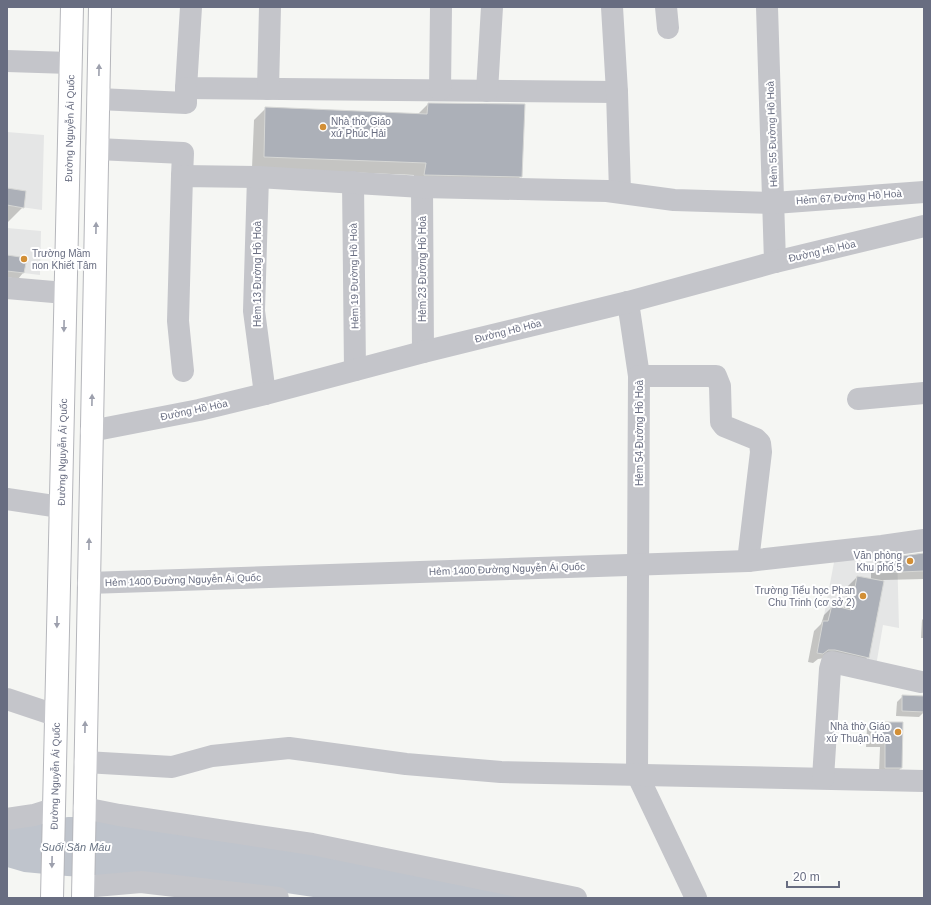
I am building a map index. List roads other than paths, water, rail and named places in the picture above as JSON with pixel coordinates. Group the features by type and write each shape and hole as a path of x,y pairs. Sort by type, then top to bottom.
{"main road":[{"name":"Đường Nguyễn Ái Quốc","path":"52,894 72,7"},
{"path":"83,892 100,7"},
{"path":"58,583 88,583"}],"street":[{"path":"98,99 186,103 191,7"},
{"path":"268,89 270,7"},
{"path":"440,90 441,7"},
{"path":"487,91 492,7"},
{"path":"612,7 618,92 620,192"},
{"name":"Hẻm 55 Đường Hồ Hoà","path":"767,7 775,262"},
{"path":"7,61 70,63"},
{"path":"186,88 618,92"},
{"path":"97,150 183,153 178,321 183,371"},
{"name":"Hẻm 67 Đường Hồ Hoà","path":"182,176 258,177 422,187 620,192 674,200 774,203 924,192"},
{"name":"Hẻm 13 Đường Hồ Hoà","path":"258,177 254,311 265,394"},
{"name":"Hẻm 19 Đường Hồ Hoà","path":"353,182 355,370"},
{"name":"Hẻm 23 Đường Hồ Hoà","path":"422,187 423,352"},
{"name":"Đường Hồ Hòa","path":"91,431 199,410 265,394 423,352 628,302 775,262 924,226"},
{"path":"7,288 65,293"},
{"name":"Hẻm 54 Đường Hồ Hoà","path":"628,302 639,376 637,774"},
{"path":"639,376 716,376 720,386 721,422 724,426 756,439 760,443 761,452 748,561"},
{"path":"858,399 924,393"},
{"path":"7,499 60,507"},
{"name":"Hẻm 1400 Đường Nguyễn Ái Quốc","path":"88,583 748,561 924,540"},
{"path":"823,778 830,669 832,662 921,682"},
{"path":"7,699 55,715"},
{"path":"85,762 172,767 212,756 289,748 406,764 501,772 924,781"},
{"path":"637,774 696,898"},
{"path":"84,808 119,815 312,844 576,898"},
{"path":"7,819 34,815 53,809"},
{"path":"83,892 141,882 278,898"}],"water":[{"name":"Suối Săn Máu","path":"68,817 83,817 286,846 544,898 320,898 233,885 67,876 24,872 7,867 7,825"}],"place":[{"name":"Nhà thờ Giáo xứ Phúc Hải","path":"323,127"},
{"name":"Trường Mầm non Khiết Tâm","path":"24,259"},
{"name":"Văn phòng Khu phố 5","path":"910,561"},
{"name":"Trường Tiểu học Phan Chu Trinh (cơ sở 2)","path":"863,596"},
{"name":"Nhà thờ Giáo xứ Thuận Hòa","path":"898,732"}]}
